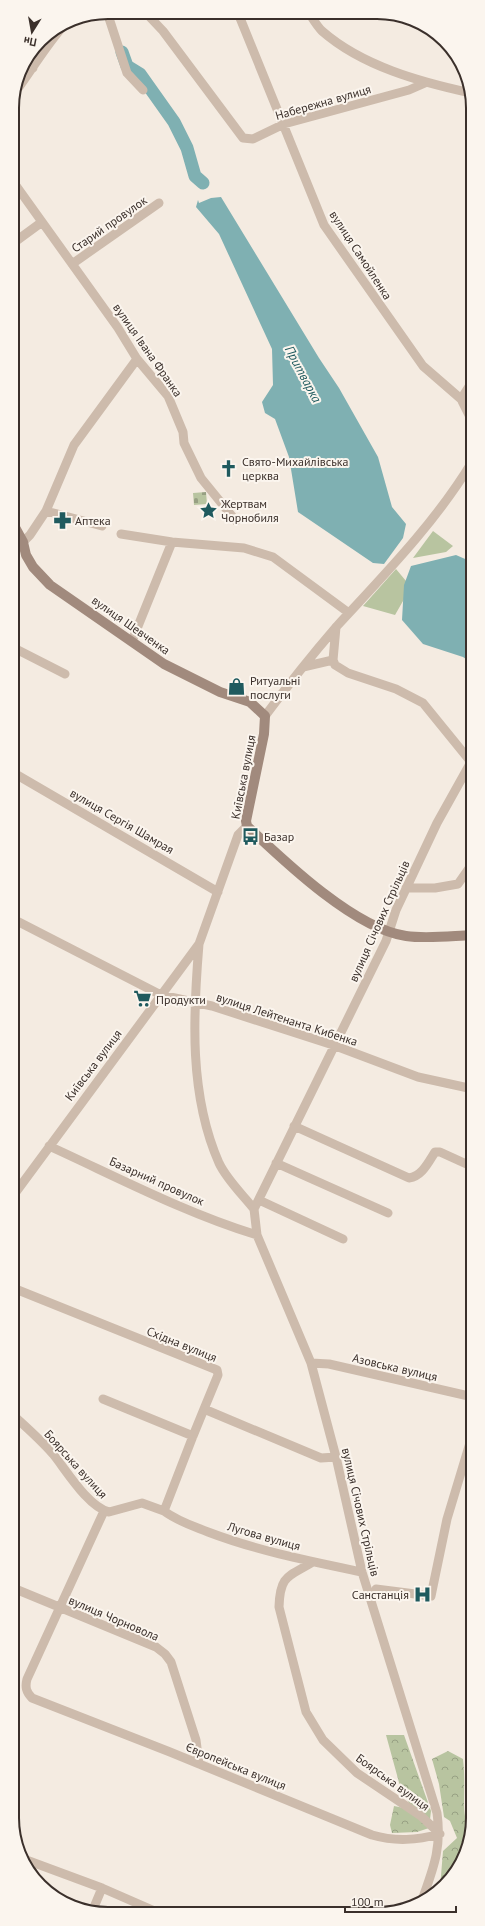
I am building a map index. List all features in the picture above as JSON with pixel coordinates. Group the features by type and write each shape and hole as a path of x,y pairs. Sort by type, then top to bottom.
{"street":[{"path":"109,19 128,73 143,90"},
{"name":"Набережна вулиця","path":"152,19 163,31 243,138 253,139 284,124 409,90 425,83"},
{"name":"вулиця Самойленка","path":"240,19 324,225 422,366 461,398 466,408"},
{"path":"313,19 321,30 350,51 425,83 464,91"},
{"path":"23,82 34,68 44,49 54,37"},
{"path":"30,66 34,68"},
{"name":"вулиця Івана Франка","path":"19,192 118,328 137,359 168,396 183,432 184,443 201,478 215,492 236,521"},
{"name":"Старий провулок","path":"72,264 159,203"},
{"path":"19,239 42,222"},
{"path":"19,546 30,535 46,511 74,445 137,359"},
{"path":"461,398 466,391"},
{"path":"265,716 336,627 410,547 466,474"},
{"path":"46,511 102,526"},
{"path":"121,534 172,542 244,548 273,557 349,613"},
{"name":"вулиця Шевченка","path":"19,535 23,542 26,555 33,567 50,585 164,664 220,692 250,702 265,716"},
{"path":"132,641 172,542"},
{"path":"303,667 332,660 336,627"},
{"path":"19,651 65,674"},
{"name":"вулиця Січових Стрільців","path":"332,660 334,665 348,673 396,689 422,703 466,756"},
{"name":"Київська вулиця","path":"19,1188 198,944 238,835 247,826 246,815 264,734 265,716"},
{"name":"вулиця Січових Стрільців","path":"424,1893 436,1862 440,1834 437,1813 362,1572 336,1457 311,1363 257,1234 254,1209 390,932 396,910 437,823 466,771"},
{"name":"вулиця Сергія Шамрая","path":"19,776 218,892"},
{"path":"247,826 278,856 335,902 361,920 404,936 466,935"},
{"path":"406,888 435,888 458,884 466,873"},
{"name":"вулиця Лейтенанта Кибенка","path":"19,924 161,995 194,1002 333,1046 418,1076 466,1088"},
{"path":"198,944 194,1002 194,1045 203,1110 210,1138 220,1165 254,1209"},
{"path":"294,1126 409,1178 416,1177 420,1174 435,1152 440,1152 466,1163"},
{"name":"Базарний провулок","path":"49,1146 190,1209 236,1228 257,1234"},
{"path":"276,1163 388,1213"},
{"path":"259,1200 343,1239"},
{"name":"Східна вулиця","path":"19,1290 217,1370 218,1375 204,1409"},
{"name":"Азовська вулиця","path":"311,1363 329,1364 466,1395"},
{"path":"103,1399 193,1436"},
{"path":"164,1511 204,1409 321,1458 336,1457"},
{"name":"Боярська вулиця","path":"19,1420 52,1453 88,1498 104,1511 109,1512 142,1503 164,1511"},
{"path":"376,1589 431,1596 447,1519 466,1456"},
{"path":"59,1607 104,1511"},
{"name":"Лугова вулиця","path":"164,1511 173,1518 231,1540 281,1555 362,1572"},
{"name":"Боярська вулиця","path":"313,1562 284,1580 279,1593 279,1607 306,1712 323,1740 357,1772 421,1816 440,1834"},
{"name":"вулиця Чорновола","path":"19,1590 156,1647 165,1654 171,1662 196,1740 199,1764"},
{"name":"Європейська вулиця","path":"59,1607 27,1679 27,1693 32,1698 382,1838 395,1840 422,1839 440,1834"},
{"path":"31,1862 102,1888 146,1907"},
{"path":"95,1906 102,1888"}],"green space":[{"path":"206,492 207,504 194,505 193,493"},
{"path":"433,531 453,546 446,552 413,558"},
{"path":"396,569 411,587 395,615 363,606"},
{"path":"386,1735 404,1735 431,1811 429,1828 417,1832 392,1833 390,1825 394,1806 404,1808 409,1803 400,1786"},
{"path":"448,1751 463,1759 464,1809 466,1821 464,1835 459,1852 454,1862 441,1880 443,1851 457,1838 450,1821 444,1817 439,1784 432,1759"}],"water":[{"path":"221,197 319,358 339,388 378,457 392,507 406,524 403,538 384,564 373,563 298,512 289,457 275,419 265,413 262,402 273,385 272,349 219,234 196,207 198,200 199,203 211,198"},
{"path":"456,555 466,559 466,659 423,644 402,620 404,585 411,566"}],"waterway":[{"name":"Притварка","path":"122,52 127,66 140,74 174,122 187,148 195,176 203,183"}],"place":[{"name":"Свято-Михайлівська церква","path":"229,468"},
{"name":"Жертвам Чорнобиля","path":"208,510"},
{"name":"Аптека","path":"62,520"},
{"name":"Ритуальні послуги","path":"237,687"},
{"name":"Базар","path":"251,836"},
{"name":"Продукти","path":"143,999"},
{"name":"Санстанція","path":"422,1594"}]}
